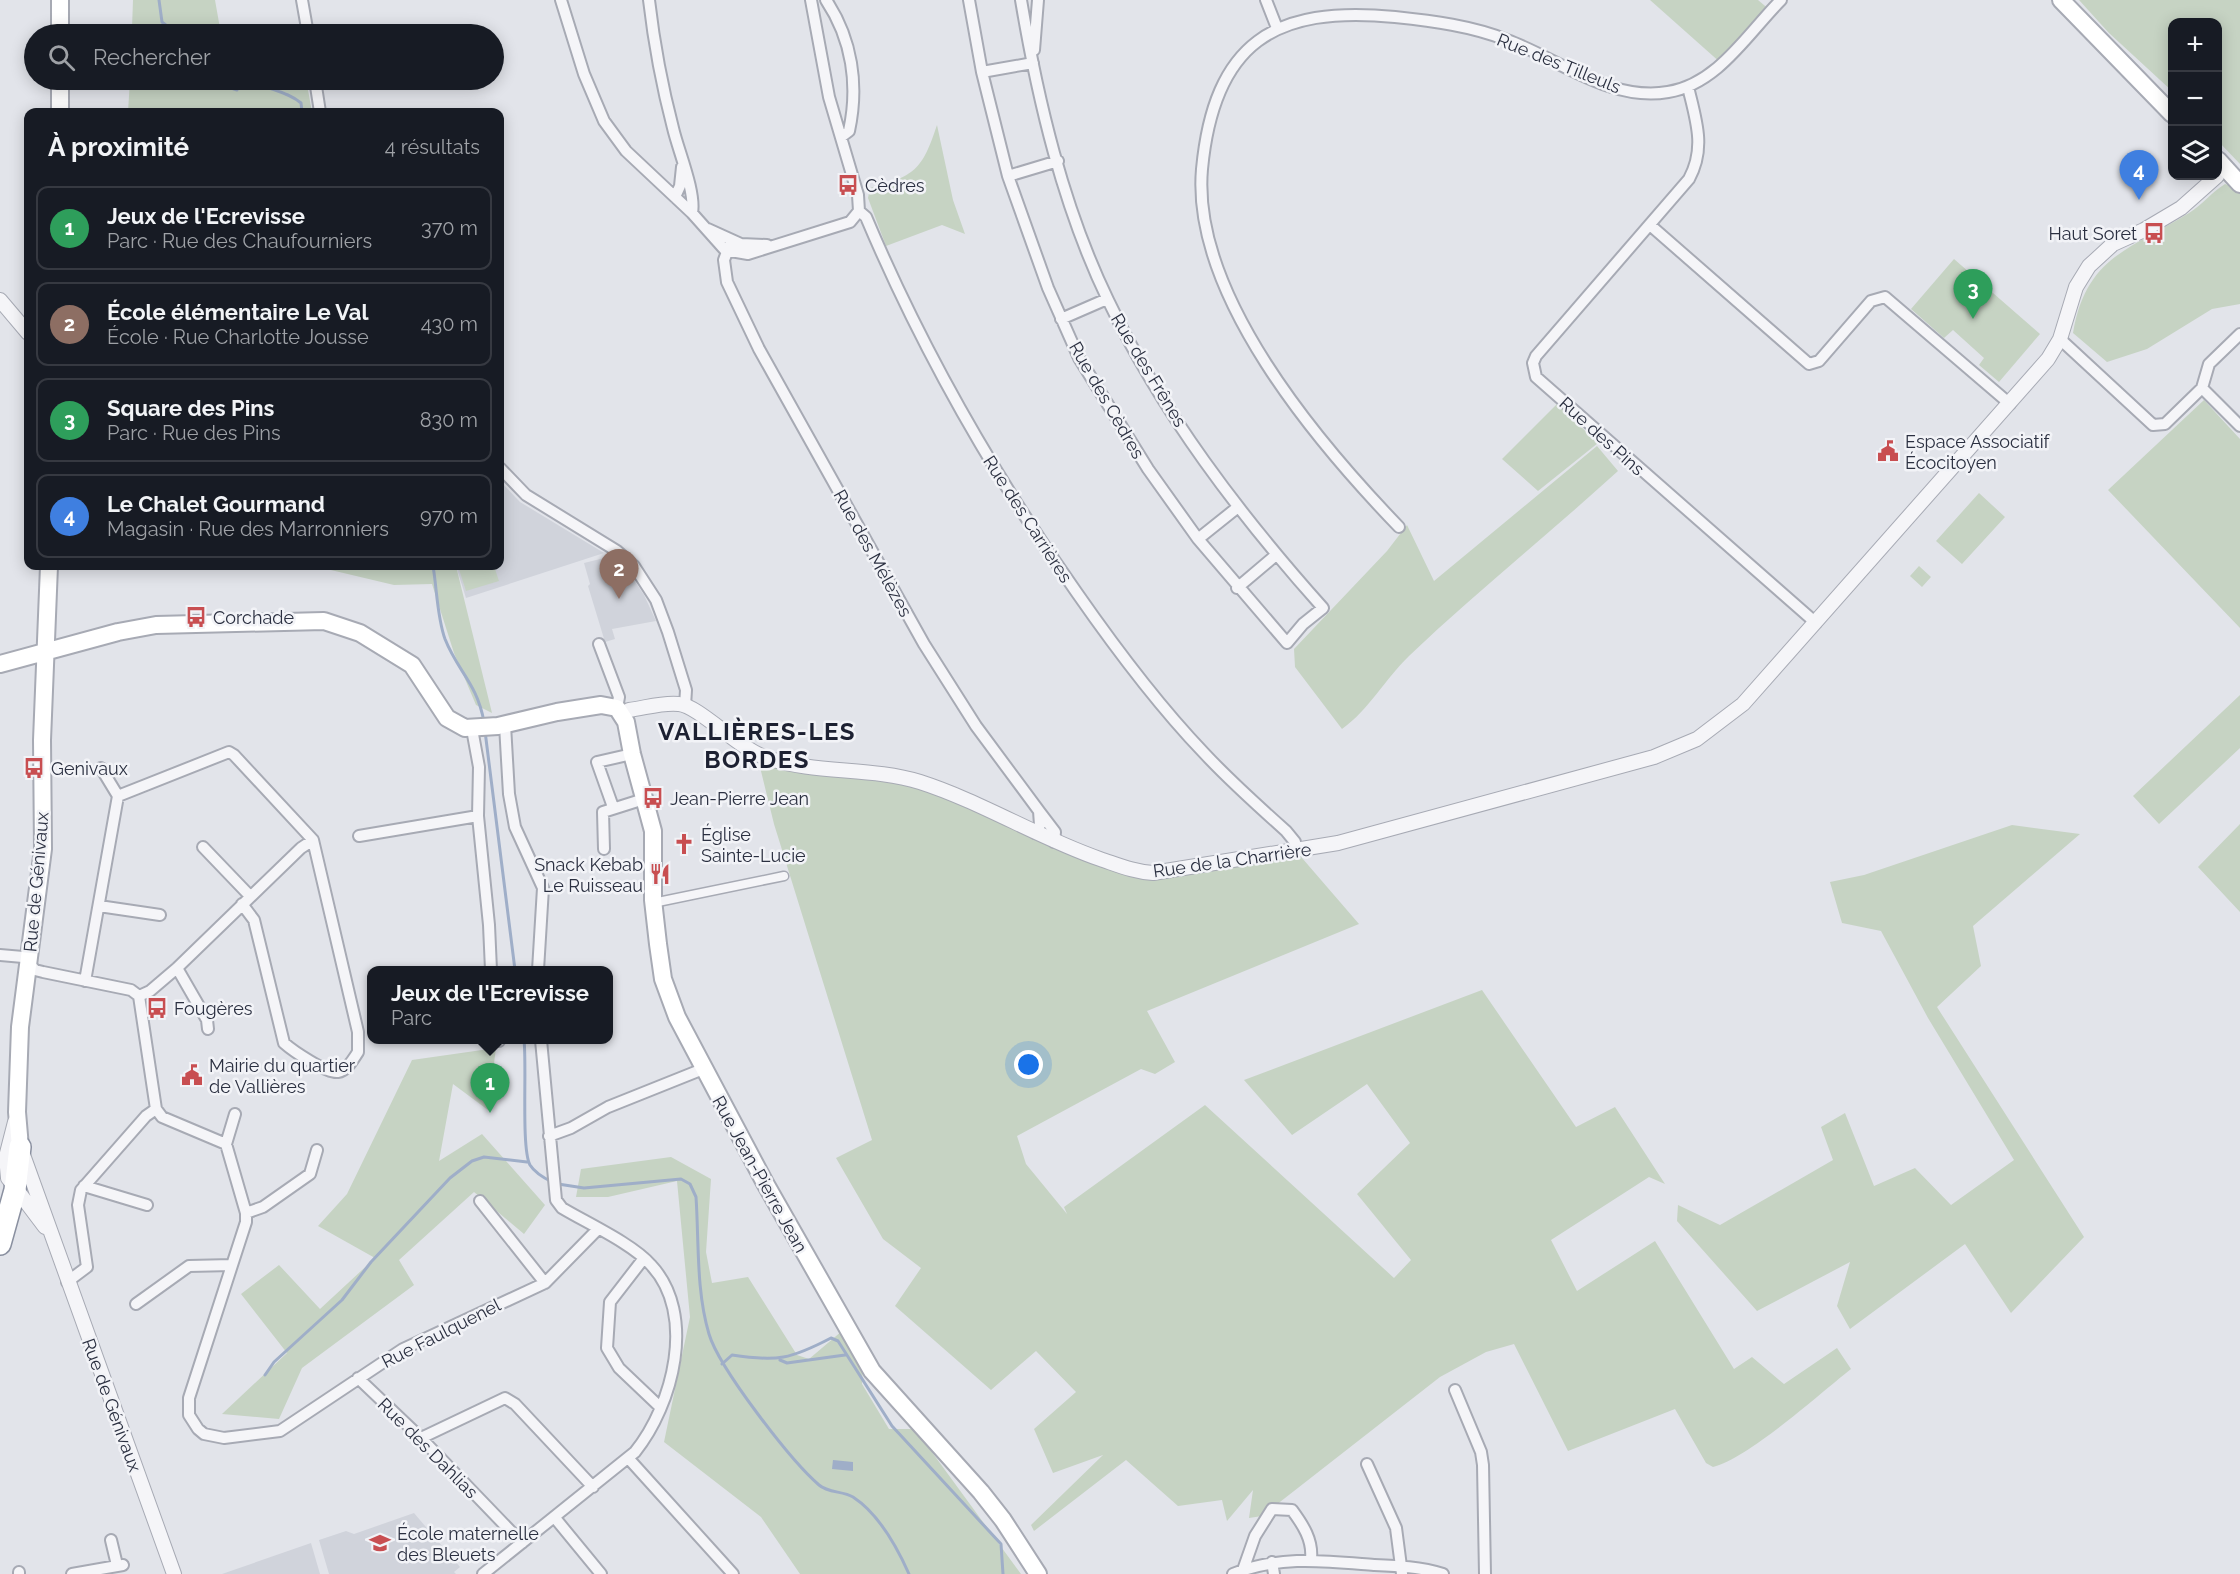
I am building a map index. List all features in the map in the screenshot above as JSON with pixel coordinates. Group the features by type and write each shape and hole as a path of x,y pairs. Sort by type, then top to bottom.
{"highway":[{"path":"0,1244 15,1190 20,1147"}],"main road":[{"path":"60,0 60,24"},
{"path":"2061,0 2098,41 2168,110"},
{"path":"60,90 60,108"},
{"path":"2222,172 2240,184"},
{"name":"Rue de Génivaux","path":"20,1147 17,1112 20,1027 43,849 42,740 49,570"},
{"path":"48,614 59,630 77,643"},
{"path":"0,664 134,629 171,624 315,621 333,623 360,633 402,657 417,671 447,717 465,728 501,725 609,704 620,711"},
{"name":"Rue Jean-Pierre Jean","path":"620,711 654,841 653,903 663,979 668,998 703,1069 809,1264 872,1371 981,1492 1003,1520 1038,1574"}],"street":[{"path":"302,0 306,24"},
{"path":"561,0 584,74 604,121 627,151 658,182 705,227 733,247 748,254 850,222 859,211"},
{"path":"649,0 658,61 682,167 690,186 692,213"},
{"name":"Rue des Carrières","path":"811,0 818,47 860,204 859,211 866,217 906,308 954,403 1001,483 1053,560 1156,700 1203,753 1286,831 1294,842 1296,851"},
{"path":"826,0 847,41 852,68 852,115 849,131 841,137"},
{"name":"Rue des Cèdres","path":"969,0 982,72 1008,176 1033,249 1079,358 1129,439 1197,539 1237,588 1287,643 1323,608"},
{"name":"Rue des Frênes","path":"1033,63 1038,0 1022,0 1033,63 1058,161 1080,232 1107,299 1143,367 1238,507 1276,555 1323,608"},
{"path":"1266,0 1277,28"},
{"name":"Rue des Tilleuls","path":"1399,527 1335,457 1280,384 1241,318 1211,246 1203,208 1202,173 1207,134 1224,84 1233,68 1261,38 1277,28 1312,18 1352,15 1448,24 1505,39 1609,87 1647,94 1668,92 1688,87 1722,64 1781,0"},
{"path":"982,72 1033,63"},
{"name":"Rue des Pins","path":"1688,87 1699,131 1698,157 1689,179 1536,356 1533,363 1536,377 1816,623"},
{"path":"317,90 319,108"},
{"path":"1008,176 1058,161"},
{"path":"658,182 671,179 682,167"},
{"path":"675,196 680,186 682,167"},
{"name":"Rue de la Charrière","path":"686,706 732,740 762,756 796,764 867,771 920,782 1054,842 1138,872 1153,873 1296,851 1386,831 1677,748 1720,724 1743,704 2010,404 2048,359 2060,339 2069,303 2089,266 2113,244 2144,230 2181,208 2209,180"},
{"path":"1650,225 1809,364 1819,361 1870,301 1885,297 2010,404"},
{"name":"Rue des Mélèzes","path":"733,247 727,282 759,349 924,644 976,726 1052,825 1055,832 1054,842"},
{"path":"1061,319 1107,299"},
{"path":"0,300 24,327"},
{"path":"2060,339 2152,425 2165,424 2202,388 2209,364 2240,334"},
{"path":"2202,388 2240,426"},
{"path":"504,472 526,495 617,551 634,566 656,600 686,690 686,706 674,704 620,711 619,697 599,644"},
{"path":"1197,539 1238,507"},
{"path":"1237,588 1276,555"},
{"path":"501,725 515,827 543,888 538,966"},
{"path":"474,729 479,767 478,816 491,966"},
{"path":"118,796 229,752 234,754 313,840 358,1032 358,1052 345,1069 339,1072 327,1071 284,1043 255,920 246,900 203,847"},
{"path":"614,807 597,762 632,754"},
{"path":"85,981 118,796 101,768"},
{"path":"604,849 602,815 606,809 644,799"},
{"path":"1035,833 1040,825 1039,811"},
{"path":"359,836 478,816"},
{"path":"139,996 150,991 177,968 246,900 313,840"},
{"path":"653,903 784,876"},
{"path":"99,906 160,915"},
{"path":"0,956 23,957 35,970 131,990 139,996 156,1109 162,1117 226,1144"},
{"path":"177,968 207,1020 208,1029"},
{"path":"483,1574 628,1459 649,1432 660,1407 676,1350 676,1315 664,1281 644,1258 562,1208 556,1200 542,1044"},
{"path":"549,1136 572,1128 608,1107 703,1069"},
{"path":"67,1282 87,1267 78,1205 84,1186 146,1116 156,1109"},
{"name":"Rue de Génivaux","path":"17,1112 5,1163 8,1178 51,1236"},
{"path":"135,1304 189,1266 232,1265 246,1222 246,1213 226,1144 236,1114"},
{"name":"Rue de Génivaux","path":"20,1147 174,1574"},
{"path":"246,1213 263,1207 310,1174 317,1150"},
{"path":"84,1186 147,1205"},
{"path":"480,1201 545,1282"},
{"name":"Rue Faulquenel","path":"232,1265 189,1398 189,1415 198,1430 213,1437 224,1438 280,1431 403,1349 545,1282 598,1229"},
{"path":"644,1258 610,1302 607,1348 619,1368 660,1407"},
{"name":"Rue des Dahlias","path":"358,1378 421,1438 522,1543"},
{"path":"1455,1390 1479,1446 1483,1465 1485,1574"},
{"path":"421,1438 505,1398 515,1404 593,1487"},
{"path":"628,1459 733,1574"},
{"path":"1368,1464 1396,1528 1402,1570"},
{"path":"1238,1572 1255,1536 1272,1509 1292,1510 1312,1547 1311,1560"},
{"path":"555,1518 601,1574"},
{"path":"72,1574 120,1565 111,1540"},
{"path":"1238,1572 1272,1562 1311,1560 1443,1574"},
{"path":"1272,1562 1274,1574"},
{"path":"1338,1574 1340,1562"}],"shaded area":[{"path":"504,485 520,502 604,553 466,598 457,570 504,570"},
{"path":"608,557 626,568 644,595 656,621 612,629 615,639 605,642 588,586 590,584 584,563"},
{"name":"École maternelle des Bleuets","path":"414,1513 460,1567 454,1572 456,1574 329,1574 319,1540 346,1531 354,1534"},
{"path":"311,1543 320,1574 222,1574"}],"green space":[{"path":"133,0 215,0 219,24 132,24"},
{"path":"1650,0 1758,0 1771,11 1722,64"},
{"path":"2079,0 2240,0 2240,164 2222,145 2222,18 2168,18 2168,87 2109,33"},
{"path":"129,90 308,90 311,108 128,108"},
{"path":"937,125 953,200 965,234 942,225 886,246 868,198 870,188 907,175 915,169 927,152"},
{"path":"2225,184 2233,187 2240,194 2240,304 2212,309 2147,349 2107,362 2073,333 2079,307 2088,287 2114,258 2189,213"},
{"path":"1954,259 2040,334 1999,382 1979,365 1984,358 1953,330 1944,338 1911,309"},
{"path":"2204,400 2240,439 2240,628 2108,490"},
{"path":"1557,404 1598,443 1538,491 1502,459"},
{"path":"1597,446 1618,471 1434,632 1400,665 1369,704 1342,729 1295,667 1294,649 1387,551 1407,525 1434,581"},
{"path":"1979,493 2005,517 1962,564 1936,541"},
{"path":"1919,566 1931,577 1922,587 1910,576"},
{"path":"331,570 457,570 492,713 476,705 454,653 432,584 394,585"},
{"path":"459,570 495,570 499,581 466,591"},
{"path":"2240,695 2240,748 2159,824 2133,796"},
{"path":"758,759 885,774 1138,872 1296,851 1359,924 1147,1011 1175,1062 1155,1074 1141,1069 1017,1136 1026,1164 1067,1214 1064,1207 1205,1105 1394,1278 1411,1260 1357,1194 1410,1143 1367,1084 1292,1135 1244,1080 1482,990 1576,1127 1615,1107 1665,1184 1649,1177 1551,1240 1577,1291 1655,1241 1734,1369 1752,1357 1784,1384 1837,1348 1851,1369 1803,1409 1746,1451 1713,1467 1706,1463 1675,1409 1568,1451 1514,1344 1486,1352 1440,1377 1262,1516 1249,1518 1253,1490 1227,1521 1222,1500 1178,1506 1126,1460 1034,1531 1031,1525 1103,1455 1053,1473 1034,1429 1076,1392 1036,1351 991,1390 895,1306 921,1268 883,1239 836,1158 872,1140 774,824"},
{"path":"2240,824 2240,912 2198,867"},
{"path":"2012,825 2080,834 1973,926 1981,966 1937,1007 2084,1237 2011,1313 1965,1244 1850,1329 1837,1306 1850,1262 1757,1311 1677,1221 1678,1205 1720,1225 1833,1160 1821,1127 1845,1113 1874,1186 1915,1168 1951,1205 2014,1160 1928,1018 1881,931 1842,923 1830,882 1864,875"},
{"path":"496,1048 488,1110 453,1084 439,1161 482,1134 545,1205 524,1234 474,1192 399,1260 414,1285 302,1368 279,1419 222,1414 287,1353 241,1294 279,1265 320,1309 375,1258 318,1226 347,1194 412,1060"},
{"path":"671,1157 711,1179 706,1252 712,1283 748,1277 797,1355 809,1359 842,1331 863,1366 862,1384 889,1429 915,1429 1021,1574 800,1574 761,1517 664,1442 690,1317 677,1181 608,1197 576,1197 581,1169"}],"water":[{"path":"833,1460 853,1462 853,1471 832,1469"}],"waterway":[{"path":"159,0 162,22 164,24"},
{"path":"275,90 296,99 301,103 302,108"},
{"path":"434,570 442,630 450,650 477,697 484,722"},
{"path":"485,731 514,966"},
{"path":"524,1044 527,1156 534,1170 552,1182"},
{"path":"265,1375 274,1362 342,1300 371,1262 450,1178 472,1161 484,1157 527,1162"},
{"path":"558,1184 584,1188 681,1179 690,1184 696,1197 699,1266 705,1318 715,1349 726,1369 791,1456 819,1485 853,1497 871,1512 893,1542 909,1574"},
{"path":"722,1364 732,1355 761,1358 783,1357 831,1338 838,1341 892,1426 1001,1544 1003,1574"},
{"path":"780,1360 787,1363 845,1355"}],"place":[{"name":"Cèdres","path":"848,185"},
{"name":"Le Chalet Gourmand","path":"2139,200"},
{"name":"Haut Soret","path":"2154,233"},
{"name":"Square des Pins","path":"1973,319"},
{"name":"Espace Associatif Écocitoyen","path":"1888,451"},
{"name":"École élémentaire Le Val","path":"619,599"},
{"name":"Corchade","path":"196,617"},
{"name":"Genivaux","path":"34,768"},
{"name":"Jean-Pierre Jean","path":"653,798"},
{"name":"Église Sainte-Lucie","path":"684,844"},
{"name":"Snack Kebab Le Ruisseau","path":"660,874"},
{"name":"Fougères","path":"157,1008"},
{"name":"Mairie du quartier de Vallières","path":"192,1075"},
{"name":"Jeux de l'Ecrevisse","path":"490,1113"},
{"name":"École maternelle des Bleuets","path":"380,1543"}],"district":[{"name":"VALLIÈRES-LES BORDES","path":"757,745"}]}
